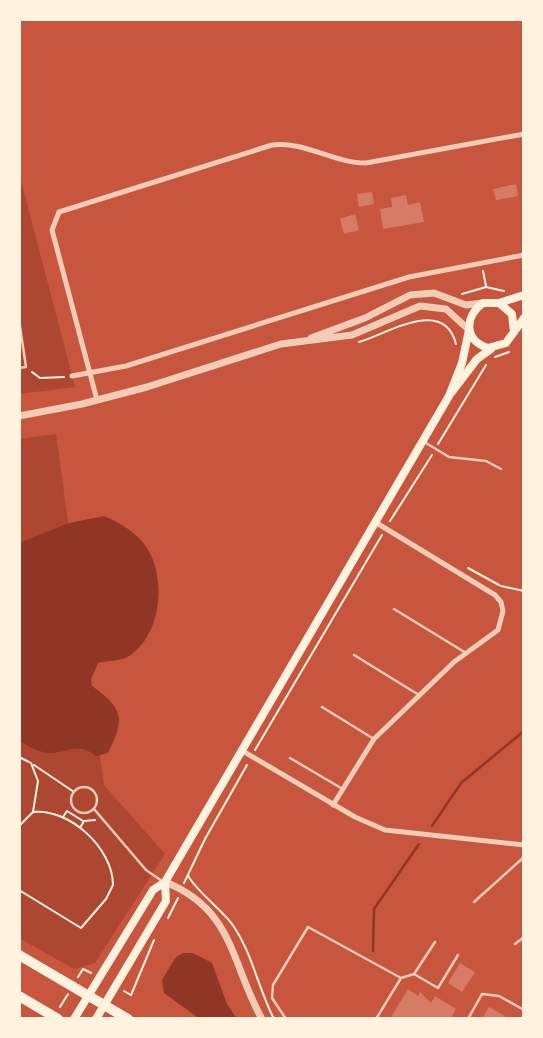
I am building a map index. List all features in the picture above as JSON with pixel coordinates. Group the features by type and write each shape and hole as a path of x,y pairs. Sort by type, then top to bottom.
{"highway":[{"path":"19,955 128,1019"},
{"path":"19,996 58,1019"}],"main road":[{"path":"449,396 462,363 471,315 483,303 499,303 524,295"},
{"path":"499,303 512,314 513,332"},
{"path":"76,1015 153,890 165,882 449,396 480,355 506,343 524,318"},
{"path":"469,329 481,346 495,348"},
{"path":"96,1019 166,901 165,882"}],"street":[{"path":"97,400 52,230 54,219 69,207 272,145 298,145 335,159 366,163 524,134"},
{"path":"72,376 92,374 192,347 410,277 524,255"},
{"path":"19,416 97,400 256,351 307,339 365,318 410,295 434,293 466,305 483,303"},
{"path":"307,339 352,335 420,306 446,309 469,329"},
{"path":"333,805 373,739 466,653 491,636 502,624 501,602 492,593 375,522"},
{"path":"240,750 368,823 400,833 524,845"},
{"path":"165,882 193,896 217,921 234,949 262,1019"}],"lane":[{"path":"19,320 26,367 19,369"},
{"path":"423,442 449,457 486,461 501,469"},
{"path":"394,609 466,653"},
{"path":"354,655 419,695"},
{"path":"322,706 373,739"},
{"path":"290,758 343,788"},
{"path":"81,787 93,790 97,797 94,809 86,813 78,812 71,800 74,792 81,787"},
{"path":"94,809 146,870 165,882"},
{"path":"474,902 524,857"},
{"path":"286,1019 272,998 273,985 308,927 401,978"},
{"path":"515,944 524,937"},
{"path":"376,1019 401,978 414,974 435,942"},
{"path":"414,974 438,988 458,955"},
{"path":"468,1019 482,994 499,996 524,1010"}],"path":[{"path":"482,262 486,287"},
{"path":"461,298 463,294 486,287 507,290"},
{"path":"352,344 420,320 434,321 449,329 456,351"},
{"path":"440,441 485,366"},
{"path":"26,367 40,378 72,376"},
{"path":"388,523 431,458"},
{"path":"257,748 382,536"},
{"path":"492,593 499,585 524,591"},
{"path":"19,757 74,792"},
{"path":"19,826 33,812 38,781 31,763"},
{"path":"188,875 211,827 247,764"},
{"path":"19,890 55,910 76,928 85,927 111,891 113,878 95,841 49,811 33,812"},
{"path":"63,818 67,811 84,821 96,820 106,829 110,825"},
{"path":"71,824 75,817"},
{"path":"80,829 84,821"},
{"path":"164,922 175,906"},
{"path":"131,995 159,931"}],"shaded area":[{"path":"19,173 75,387 19,394"},
{"path":"56,434 104,785 165,854 95,963 74,969 19,938 19,439"},
{"path":"104,516 133,533 147,548 157,575 159,591 154,621 140,647 125,658 98,663 91,679 92,686 110,701 118,715 117,731 108,753 96,756 80,749 43,752 19,741 19,543 69,523"},
{"path":"183,953 193,953 212,963 227,1004 237,1019 200,1019 164,993 162,980 176,957"}],"building":[{"path":"516,184 518,196 496,200 493,189"},
{"path":"372,192 374,204 359,207 357,194"},
{"path":"406,195 408,205 420,202 424,222 383,229 380,209 392,207 391,198"},
{"path":"355,214 359,230 344,234 340,219"},
{"path":"460,963 475,972 462,992 448,983"},
{"path":"408,989 418,996 420,992 431,1003 435,996 456,1009 450,1019 390,1019"},
{"path":"489,1007 510,1019 482,1019"}],"waterway":[{"path":"432,826 461,783 524,731"},
{"path":"373,951 374,909 419,844"}]}
